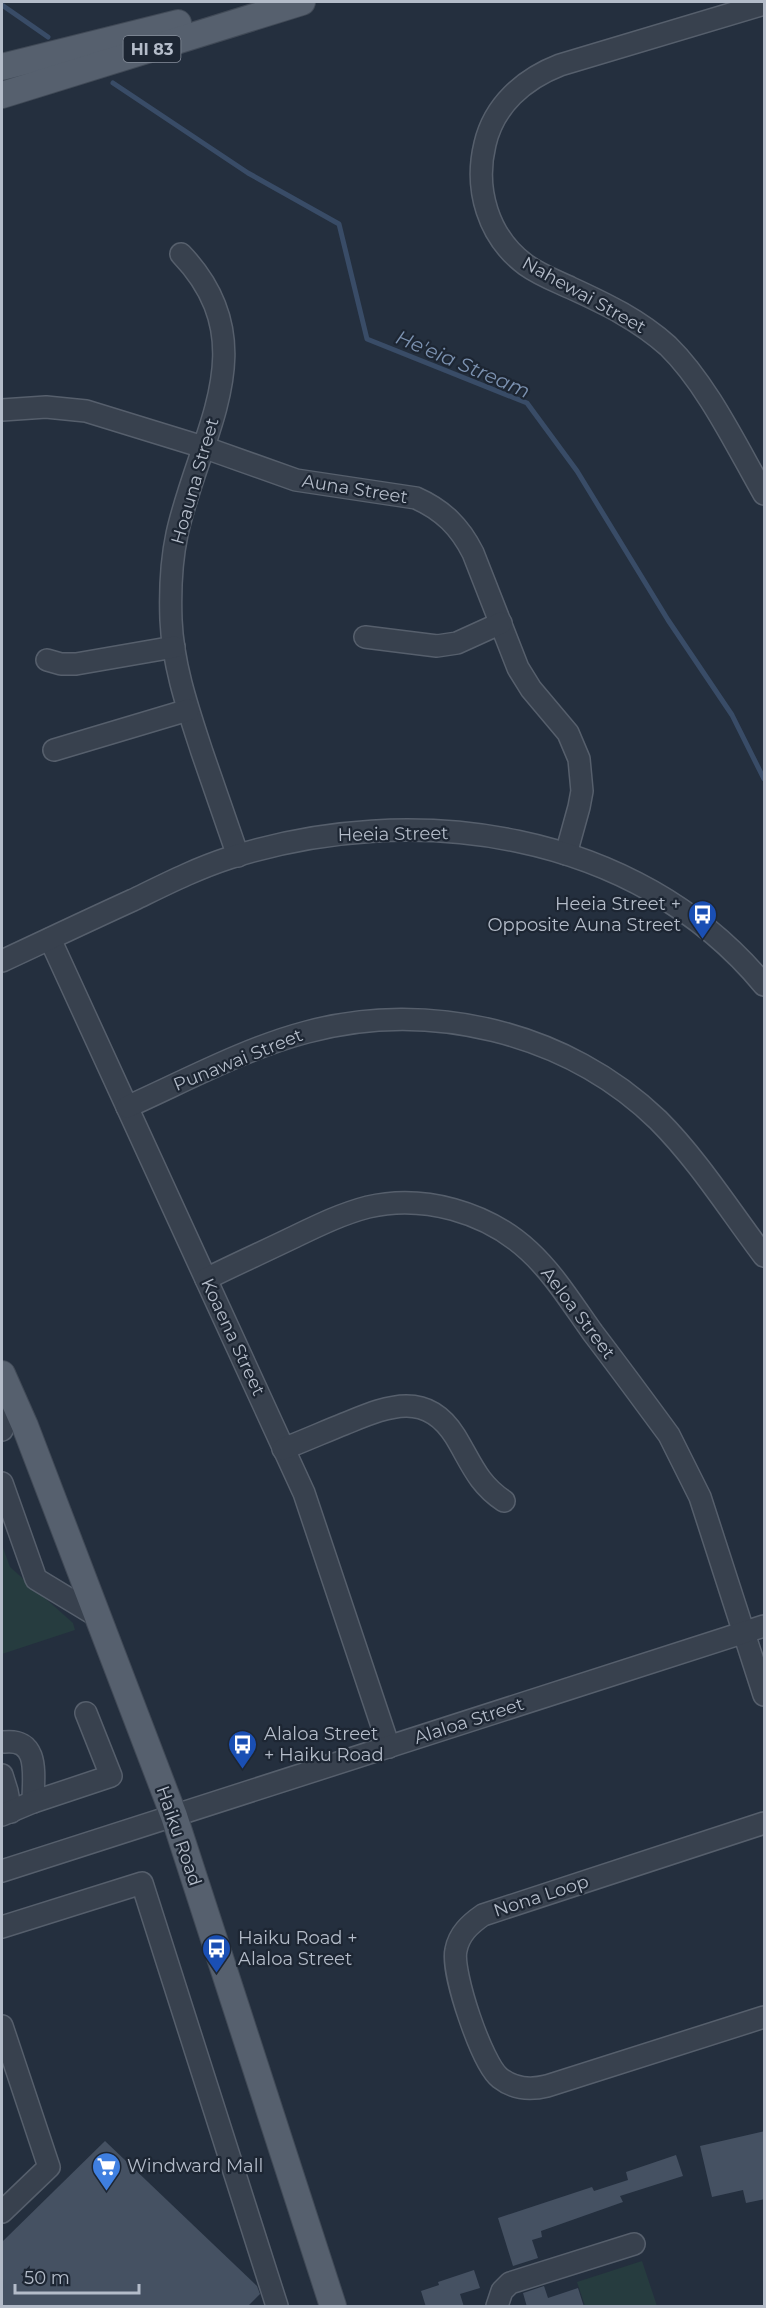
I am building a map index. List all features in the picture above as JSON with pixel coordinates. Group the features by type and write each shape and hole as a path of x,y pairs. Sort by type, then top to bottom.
{"main road":[{"name":"HI 83","path":"2,67 262,2"},
{"name":"HI 83","path":"2,96 302,2"},
{"name":"Haiku Road","path":"2,1374 174,1816 333,2307"}],"street":[{"name":"Nahewai Street","path":"765,4 560,65 532,79 508,99 498,112 485,140 480,171 481,187 489,217 504,244 526,265 540,274 614,308 669,347 696,379 765,494"},
{"name":"Hoauna Street","path":"181,254 194,267 209,291 220,317 225,360 223,383 177,534 171,593 174,647 188,710 238,856"},
{"name":"Auna Street","path":"2,410 46,408 86,411 203,447 296,480 404,495 428,503 449,518 467,540 524,680 564,727 579,759 582,791 566,854"},
{"path":"365,637 437,646 457,643 501,623"},
{"path":"47,660 61,664 76,664 174,647"},
{"path":"54,750 188,710"},
{"name":"Heeia Street","path":"2,961 192,872 238,856 294,841 330,835 401,830 447,831 496,837 566,854 633,880 679,907 720,939 765,986"},
{"name":"Koaena Street","path":"50,939 304,1493 389,1747"},
{"name":"Punawai Street","path":"127,1107 278,1041 334,1025 392,1019 440,1021 478,1026 533,1042 560,1054 586,1067 634,1099 676,1139 765,1256"},
{"name":"Aeloa Street","path":"206,1279 331,1220 360,1209 392,1204 434,1205 454,1209 493,1225 511,1237 543,1265 675,1444 700,1497 765,1695"},
{"path":"2,1430 14,1400"},
{"path":"284,1449 388,1406 418,1408 436,1416 451,1430 477,1477 504,1501"},
{"path":"2,1483 36,1579 97,1616"},
{"name":"Alaloa Street","path":"2,1871 765,1626"},
{"path":"2,1775 7,1791 6,1814 33,1802 111,1776 86,1713"},
{"path":"4,1742 16,1741 26,1747 34,1761 33,1802"},
{"name":"Nona Loop","path":"765,1823 483,1915 466,1929 459,1939 454,1959 458,1980 488,2064 499,2078 517,2087 548,2086 765,2017"},
{"path":"2,1927 142,1883 277,2307"},
{"path":"2,2026 50,2167 2,2212"},
{"path":"497,2307 502,2291 510,2283 634,2244"}],"green space":[{"path":"2,1545 10,1567 73,1623 75,1630 2,1654"},
{"path":"642,2261 657,2306 585,2306 577,2282"}],"building":[{"path":"765,2131 765,2199 746,2203 743,2190 712,2197 700,2146"},
{"name":"Windward Mall","path":"105,2141 257,2286 260,2294 247,2307 2,2307 2,2242"},
{"path":"676,2155 683,2176 620,2196 623,2202 541,2231 542,2237 532,2240 538,2258 513,2266 498,2218 592,2187 594,2191 628,2180 626,2172"},
{"path":"474,2270 480,2288 460,2294 464,2307 426,2307 421,2291 439,2285 438,2282"},
{"path":"544,2286 548,2298 578,2288 584,2307 527,2307 523,2293"}],"waterway":[{"name":"He'eia Stream","path":"2,5 48,37"},
{"name":"He'eia Stream","path":"113,83 248,173 339,224 367,339 527,403 577,471 668,620 732,715 764,779"}],"place":[{"name":"Heeia Street + Opposite Auna Street","path":"702,940"},
{"name":"Alaloa Street + Haiku Road","path":"243,1770"},
{"name":"Haiku Road + Alaloa Street","path":"217,1974"},
{"name":"Windward Mall","path":"106,2192"}]}
